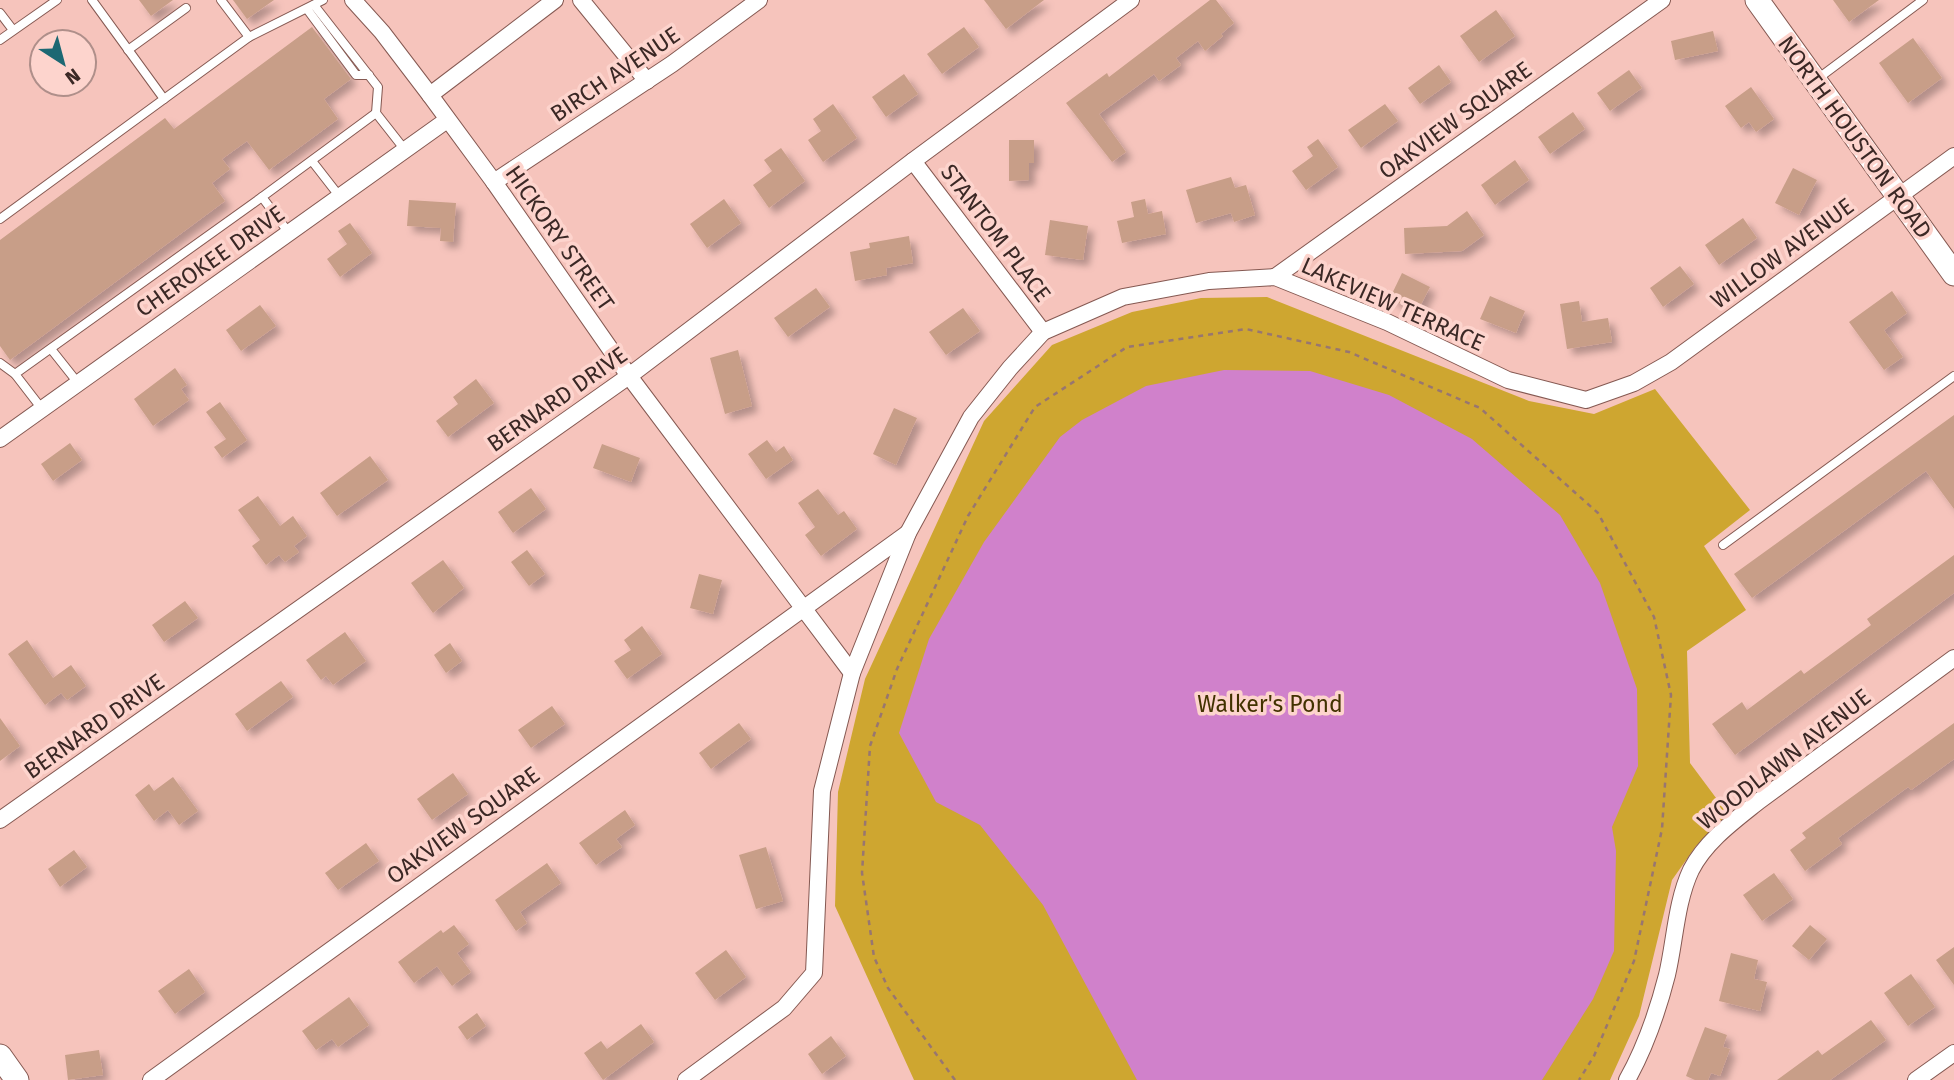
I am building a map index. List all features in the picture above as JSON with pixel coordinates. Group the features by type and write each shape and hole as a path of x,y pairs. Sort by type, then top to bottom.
{"street":[{"name":"HICKORY STREET","path":"353,0 382,32 430,95 629,376 852,673"},
{"path":"430,95 555,0"},
{"path":"581,0 647,81"},
{"name":"BIRCH AVENUE","path":"494,182 647,81 759,0"},
{"name":"BERNARD DRIVE","path":"0,820 629,376 1131,0"},
{"name":"OAKVIEW SQUARE","path":"1275,277 1662,0"},
{"name":"NORTH HOUSTON ROAD","path":"1757,0 1954,274"},
{"name":"CHEROKEE DRIVE","path":"0,439 447,120"},
{"name":"WILLOW AVENUE","path":"1671,362 1954,156"},
{"name":"STANTOM PLACE","path":"913,161 1043,332"},
{"name":"LAKEVIEW TERRACE","path":"686,1080 784,1008 814,973 822,791 852,673 908,533 971,417 1043,332 1123,297 1209,281 1275,277 1387,322 1507,380 1586,400 1634,383 1671,362"},
{"name":"LAKEVIEW TERRACE","path":"802,608 908,533"},
{"name":"OAKVIEW SQUARE","path":"151,1080 802,608"},
{"name":"WOODLAWN AVENUE","path":"1627,1080 1640,1057 1667,977 1683,892 1692,869 1706,847 1729,824 1759,801 1954,658"},
{"path":"1916,1080 1954,1053"},
{"path":"0,1056 17,1080"}],"lane":[{"path":"0,40 57,0"},
{"path":"92,0 164,99"},
{"path":"221,0 249,37"},
{"path":"0,219 249,37 323,0"},
{"path":"1815,80 1923,0"},
{"path":"311,7 356,75 369,75 378,87 376,113 405,150"},
{"path":"128,50 186,8"},
{"path":"0,13 13,30"},
{"path":"15,374 376,113"},
{"path":"312,161 340,197"},
{"path":"262,197 289,233"},
{"path":"51,349 78,383"},
{"path":"0,363 15,374 42,409"},
{"path":"1723,545 1954,376"}],"path":[{"path":"955,1080 888,988 874,957 862,873 870,746 897,669 968,516 1035,407 1126,347 1246,329 1349,352 1480,408 1598,513 1654,617 1671,695 1662,829 1634,961 1594,1056 1579,1080"}],"green space":[{"name":"Walker's Pond","path":"1267,297 1529,401 1594,414 1655,389 1750,510 1704,546 1746,610 1687,651 1690,763 1728,814 1696,846 1672,880 1639,1016 1610,1080 914,1080 835,906 838,792 865,679 984,421 1052,345 1132,312 1201,298"}],"shaded area":[{"name":"Walker's Pond","path":"1224,370 1310,371 1389,395 1472,439 1560,515 1600,583 1637,689 1638,766 1612,827 1616,851 1614,951 1593,999 1542,1080 1137,1080 1043,905 980,825 936,802 899,733 929,639 984,542 1060,437 1082,420 1146,386"}],"building":[{"path":"139,0 173,0 151,16"},
{"path":"233,0 274,0 247,19"},
{"path":"984,0 1044,0 1006,29"},
{"path":"1210,0 1216,0 1234,23 1221,34 1223,36 1205,51 1198,41 1176,58 1181,65 1159,81 1154,74 1099,114 1126,152 1112,162 1066,103 1107,73 1109,77"},
{"path":"1833,0 1879,0 1849,22"},
{"path":"1496,10 1515,36 1479,62 1460,36"},
{"path":"312,27 351,79 324,99 338,119 269,170 247,141 222,159 230,169 212,183 225,201 10,360 0,346 0,240 165,118 174,129"},
{"path":"964,27 979,47 942,74 927,54"},
{"path":"1713,31 1718,51 1675,60 1671,41"},
{"path":"1913,38 1942,78 1908,103 1879,63"},
{"path":"1439,65 1451,82 1420,104 1408,88"},
{"path":"1629,70 1642,88 1610,111 1597,93"},
{"path":"904,74 918,94 886,117 872,97"},
{"path":"1751,87 1774,119 1756,132 1749,122 1741,128 1725,106"},
{"path":"833,104 857,138 823,162 808,140 821,131 813,119"},
{"path":"1385,104 1398,121 1361,148 1348,130"},
{"path":"1573,112 1585,129 1550,154 1538,137"},
{"path":"1318,139 1338,167 1306,190 1292,171 1313,156 1307,147"},
{"path":"1009,140 1034,140 1034,163 1029,163 1029,180 1009,181"},
{"path":"781,148 805,181 769,208 753,185 772,171 764,160"},
{"path":"1515,160 1529,180 1495,205 1481,185"},
{"path":"1793,168 1817,180 1799,215 1775,203"},
{"path":"1231,177 1235,188 1246,185 1255,215 1234,222 1231,213 1196,223 1186,190"},
{"path":"724,199 741,223 707,248 690,224"},
{"path":"1145,199 1148,214 1162,211 1166,234 1122,243 1117,221 1134,217 1131,202"},
{"path":"409,200 456,203 453,242 440,241 441,228 407,226"},
{"path":"1467,211 1484,235 1462,251 1405,254 1404,228 1447,226"},
{"path":"1743,218 1757,238 1719,265 1705,245"},
{"path":"1050,220 1088,226 1083,260 1045,255"},
{"path":"350,223 372,253 340,277 327,259 347,244 338,231"},
{"path":"909,236 913,263 886,268 887,275 855,281 850,252 870,248 869,243"},
{"path":"1680,266 1694,284 1663,307 1650,288"},
{"path":"1402,273 1430,287 1417,312 1390,298"},
{"path":"816,288 830,307 788,337 774,318"},
{"path":"1892,291 1907,313 1884,330 1903,357 1884,370 1849,322"},
{"path":"1490,296 1525,311 1516,333 1480,319"},
{"path":"1579,301 1582,322 1608,318 1612,342 1567,349 1560,304"},
{"path":"260,305 276,326 241,351 226,330"},
{"path":"963,308 980,331 946,355 929,332"},
{"path":"738,350 752,406 725,414 710,358"},
{"path":"175,368 187,385 181,389 189,400 153,426 134,399"},
{"path":"476,379 494,403 448,437 436,421 458,404 453,397"},
{"path":"220,402 247,440 222,458 214,447 226,439 206,412"},
{"path":"894,408 917,418 896,465 873,454"},
{"path":"1954,415 1954,509 1926,471 1752,598 1734,574"},
{"path":"767,440 776,452 784,446 793,460 766,479 748,454"},
{"path":"70,443 82,460 53,481 41,464"},
{"path":"602,444 640,458 631,482 593,468"},
{"path":"370,456 388,480 337,516 320,493"},
{"path":"531,488 546,509 513,533 498,512"},
{"path":"818,489 838,515 844,511 857,529 821,556 805,535 815,527 798,503"},
{"path":"258,496 280,526 293,516 307,536 294,546 299,552 285,562 279,555 266,565 252,546 260,540 238,510"},
{"path":"527,550 545,574 529,586 511,562"},
{"path":"1954,555 1954,593 1735,755 1712,724 1742,702 1747,710 1801,670 1804,674 1871,625 1867,619"},
{"path":"443,560 464,588 433,613 411,583"},
{"path":"699,574 722,580 713,614 690,608"},
{"path":"185,601 198,618 164,642 152,625"},
{"path":"642,626 662,654 627,679 614,661 631,650 624,640"},
{"path":"345,632 366,661 333,685 326,676 321,680 306,660"},
{"path":"27,640 53,678 71,665 86,686 67,700 61,693 45,705 8,654"},
{"path":"450,643 462,661 446,673 434,655"},
{"path":"281,681 293,697 247,731 235,714"},
{"path":"552,706 565,724 531,748 518,730"},
{"path":"0,718 20,746 0,761"},
{"path":"739,723 751,739 711,769 699,753"},
{"path":"1954,723 1954,759 1911,790 1908,787 1838,838 1842,844 1805,871 1790,850 1806,838 1802,833"},
{"path":"453,773 468,794 432,820 417,799"},
{"path":"173,777 198,811 179,825 168,810 154,821 135,795 149,784 154,791"},
{"path":"625,810 635,825 616,839 622,847 596,865 579,843"},
{"path":"366,843 379,861 338,890 325,873"},
{"path":"766,847 783,901 756,909 739,855"},
{"path":"74,850 87,867 60,887 48,869"},
{"path":"547,863 561,883 520,912 527,923 516,931 495,900"},
{"path":"1774,873 1793,899 1762,921 1743,895"},
{"path":"454,925 469,944 457,953 471,972 452,986 437,966 414,983 398,962 441,930 443,933"},
{"path":"1810,925 1827,939 1809,960 1792,946"},
{"path":"1954,947 1954,985 1936,960"},
{"path":"726,950 746,977 715,1000 695,973"},
{"path":"1731,953 1758,960 1754,979 1767,982 1760,1011 1719,1001"},
{"path":"189,969 205,992 175,1014 158,991"},
{"path":"1911,974 1935,1007 1908,1026 1884,993"},
{"path":"349,997 369,1025 338,1047 332,1039 316,1050 302,1031"},
{"path":"477,1013 486,1026 467,1040 458,1027"},
{"path":"1871,1020 1886,1040 1830,1080 1777,1080 1818,1050 1822,1055"},
{"path":"641,1024 654,1042 603,1080 584,1053 601,1041 607,1049"},
{"path":"1705,1027 1727,1035 1723,1047 1730,1049 1720,1076 1711,1073 1708,1080 1695,1080 1686,1076"},
{"path":"831,1036 846,1056 822,1074 808,1054"},
{"path":"99,1050 103,1075 68,1080 65,1055"}]}
